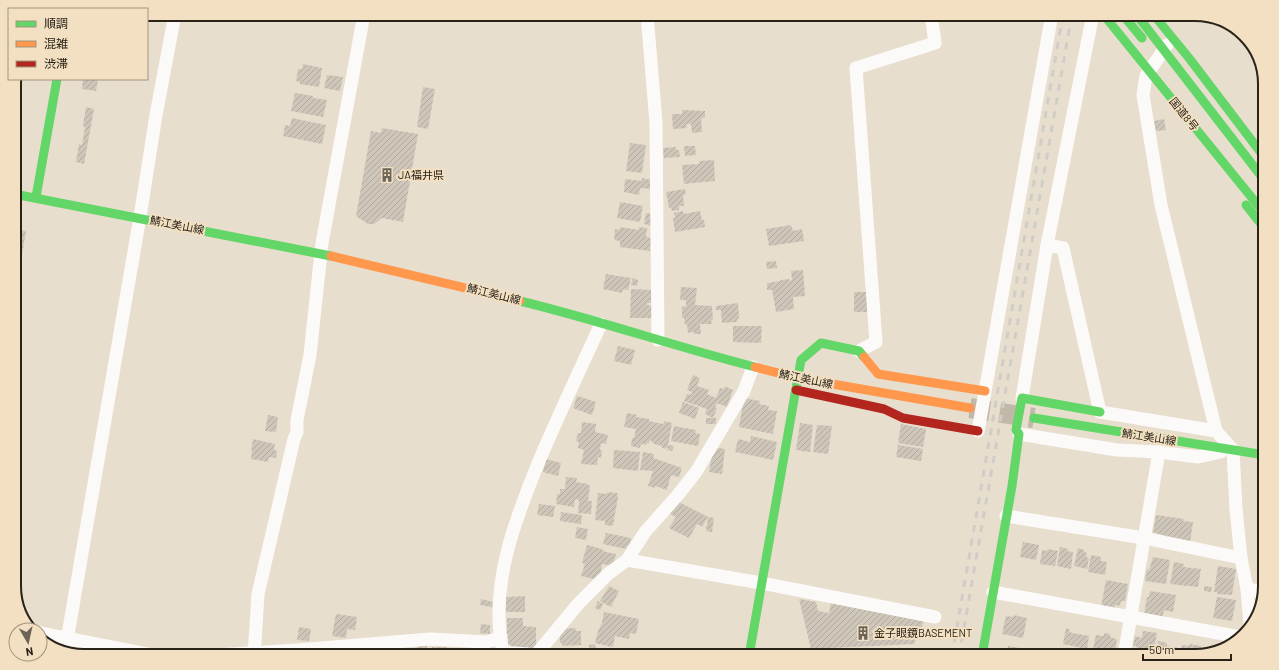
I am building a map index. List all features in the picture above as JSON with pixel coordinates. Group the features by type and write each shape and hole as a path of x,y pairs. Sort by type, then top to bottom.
{"main road":[{"path":"1100,21 1146,76 1258,220"},
{"name":"国道8号","path":"1109,21 1258,205"},
{"path":"1128,21 1154,53"},
{"name":"国道8号","path":"1141,21 1258,172"},
{"path":"1159,21 1258,149"},
{"path":"36,197 57,80"},
{"name":"鯖江美山線","path":"21,195 320,253 549,308 753,367 798,378 970,408"},
{"path":"750,649 801,360 822,343 859,351 878,374 985,391"},
{"path":"796,390 884,409 903,418 978,431"},
{"path":"983,649 1006,516 1018,434 1016,430 1022,398 1100,412"},
{"name":"鯖江美山線","path":"1034,418 1258,454"}],"street":[{"path":"66,645 140,217 156,115 174,21"},
{"path":"254,649 258,594 297,432 297,420 310,355 320,253 363,21"},
{"path":"649,21 656,123 658,340"},
{"path":"859,351 876,342 856,68 935,43 932,21"},
{"path":"978,431 1051,21"},
{"path":"1022,398 1047,244 1093,21"},
{"path":"1172,38 1154,53 1146,76 1143,95 1161,205 1216,431 1233,450 1236,509 1249,618"},
{"path":"1047,244 1063,248 1100,412 1216,431"},
{"path":"502,649 500,638 498,603 508,546 516,519 556,420 601,324"},
{"path":"541,649 579,603 608,574 627,560 645,532 696,472 744,390 753,367"},
{"path":"1018,434 1117,450 1159,452 1198,457 1233,450"},
{"path":"1125,649 1159,452"},
{"path":"1006,516 1144,538 1241,558"},
{"path":"627,560 762,583 935,617"},
{"path":"1247,589 1257,591"},
{"path":"993,592 1233,636"},
{"path":"48,637 66,645 99,649"},
{"path":"313,649 430,639 486,642 500,638"}],"building":[{"path":"303,64 322,68 319,87 300,84 300,82 296,81 298,69 302,69"},
{"path":"327,75 343,77 340,91 324,88"},
{"path":"83,80 98,80 96,91 82,89"},
{"path":"423,87 435,89 428,129 417,127"},
{"path":"295,93 327,100 323,117 291,111"},
{"path":"86,107 94,109 84,164 76,162 79,144 82,145"},
{"path":"682,110 705,111 705,117 701,119 702,132 692,133 691,124 686,124 687,128 673,129 672,114 682,114"},
{"path":"292,118 326,125 322,144 283,136 285,125 290,126"},
{"path":"1164,119 1166,130 1156,131 1154,121"},
{"name":"JA福井県","path":"382,128 418,134 403,222 382,218 374,224 368,224 356,216 371,131 381,133"},
{"path":"630,143 646,145 642,173 626,171"},
{"path":"684,146 695,146 696,155 685,156"},
{"path":"676,147 676,150 679,150 680,157 664,158 663,148"},
{"path":"714,160 715,181 684,184 682,165 699,164 699,161"},
{"path":"642,178 651,180 650,189 640,188 639,195 624,192 625,179 642,181"},
{"path":"685,189 686,194 683,195 684,206 679,206 679,210 672,211 671,208 669,208 666,192"},
{"path":"620,202 643,206 640,222 617,218"},
{"path":"683,211 684,214 700,211 705,227 675,232 673,218 675,218 674,213"},
{"path":"646,213 653,214 653,226 644,224"},
{"path":"791,225 793,231 802,229 804,241 769,246 766,229"},
{"path":"620,227 639,230 639,227 647,228 646,237 651,238 650,251 620,247 620,241 614,240 615,229 619,230"},
{"path":"21,230 26,231 21,260"},
{"path":"776,261 777,268 767,269 766,262"},
{"path":"803,270 805,296 793,297 794,309 776,312 772,290 767,290 767,283 789,279 789,281 792,280 791,271"},
{"path":"606,274 631,278 628,290 623,289 622,293 603,289"},
{"path":"633,278 638,280 637,286 631,285"},
{"path":"681,287 697,288 695,305 712,306 712,324 700,324 701,334 694,334 694,332 688,333 687,324 685,325 684,318 682,318 682,307 686,306 686,300 680,300"},
{"path":"631,289 653,290 653,303 647,303 647,305 653,306 652,318 630,318"},
{"path":"854,292 868,292 868,312 854,312"},
{"path":"738,303 739,318 737,319 737,322 722,323 721,310 716,310 716,306"},
{"path":"733,326 762,326 761,343 733,342"},
{"path":"618,346 635,350 631,365 614,361"},
{"path":"693,375 700,378 697,386 709,390 707,394 716,398 720,388 724,389 725,386 733,390 727,407 717,403 715,408 717,408 713,418 705,414 707,409 684,401 687,394 691,395 692,392 687,390"},
{"path":"577,396 596,402 592,415 573,408"},
{"path":"744,398 760,401 759,404 769,406 768,410 777,411 773,434 739,427"},
{"path":"683,402 699,408 695,419 679,413"},
{"path":"627,413 658,423 663,424 665,421 672,423 668,446 674,446 672,451 667,450 668,448 666,447 666,449 662,448 662,446 654,444 650,440 647,445 641,444 640,448 631,446 632,438 634,438 636,429 624,427"},
{"path":"268,415 278,417 276,432 265,431"},
{"path":"706,418 716,418 716,424 706,424"},
{"path":"582,422 596,424 595,432 608,435 606,444 601,443 601,458 598,457 597,465 581,464 584,450 578,448 579,442 576,441 578,433 581,433"},
{"path":"800,423 813,425 810,452 796,450"},
{"path":"901,424 926,429 923,447 898,443"},
{"path":"817,425 832,426 828,454 813,452"},
{"path":"674,426 696,430 695,433 700,434 698,446 671,441"},
{"path":"751,436 777,442 773,460 735,452 738,439 750,442"},
{"path":"253,439 275,444 274,450 277,451 276,458 269,457 268,462 251,459"},
{"path":"898,445 923,449 921,461 896,457"},
{"path":"713,447 725,449 722,474 709,472"},
{"path":"614,450 640,452 638,471 613,468"},
{"path":"643,452 654,454 653,458 682,468 679,477 671,475 667,490 655,486 655,488 648,486 653,471 640,470"},
{"path":"546,459 561,463 558,476 543,472"},
{"path":"566,477 577,478 576,482 588,484 590,486 588,501 592,501 591,514 578,513 579,500 575,499 574,507 556,504 557,494 560,494 560,489 565,489"},
{"path":"607,492 617,493 618,497 613,526 605,525 605,521 595,520 598,493 607,494"},
{"path":"677,501 708,517 702,527 697,524 689,538 669,528 676,517 670,514"},
{"path":"539,504 555,506 553,517 537,515"},
{"path":"561,512 582,515 581,524 560,521"},
{"path":"1156,515 1184,519 1183,521 1193,522 1190,543 1164,538 1165,536 1153,532"},
{"path":"708,517 714,518 712,532 706,531 707,529 705,528 707,526"},
{"path":"577,527 588,529 586,540 575,538"},
{"path":"606,533 631,538 630,544 626,549 603,544"},
{"path":"1023,542 1039,545 1036,560 1020,557"},
{"path":"587,545 616,554 613,566 602,564 601,571 603,572 598,580 581,576 585,564 582,563"},
{"path":"1060,547 1068,549 1067,551 1073,552 1071,569 1057,566"},
{"path":"1078,548 1087,553 1086,557 1089,558 1087,569 1074,566"},
{"path":"1048,549 1058,551 1055,566 1040,564 1042,550 1047,551"},
{"path":"1091,555 1101,557 1101,561 1107,562 1105,575 1088,572"},
{"path":"1153,557 1170,560 1166,584 1145,581 1147,569 1149,570"},
{"path":"1174,562 1184,564 1183,567 1201,569 1198,587 1170,584"},
{"path":"1218,566 1236,569 1232,595 1217,594 1217,592 1214,592"},
{"path":"1106,580 1128,584 1125,601 1121,601 1120,606 1115,605 1115,609 1101,607"},
{"path":"609,586 619,591 611,607 600,601"},
{"path":"1204,586 1212,587 1211,592 1204,591"},
{"path":"1150,591 1176,595 1173,612 1164,610 1162,618 1144,615 1147,597 1149,597"},
{"path":"525,596 525,612 506,612 506,597"},
{"path":"1217,597 1236,600 1232,621 1213,618"},
{"path":"481,599 493,602 492,607 480,605"},
{"name":"金子眼鏡BASEMENT","path":"799,599 816,602 818,611 829,613 831,603 924,621 914,644 811,649"},
{"path":"598,601 603,604 600,610 595,608"},
{"path":"604,612 639,619 636,634 630,633 629,639 615,636 613,647 595,643"},
{"path":"336,614 357,617 355,630 347,629 346,638 332,636"},
{"path":"1014,615 1027,618 1023,638 1002,634 1006,616 1013,617"},
{"path":"507,618 523,618 523,626 536,627 536,647 534,647 533,649 510,649 507,634"},
{"path":"481,624 490,625 490,634 480,633"},
{"path":"299,627 311,629 309,641 297,640"},
{"path":"575,628 576,631 581,631 581,645 562,646 562,643 560,643 559,629"},
{"path":"1066,628 1072,633 1089,636 1087,649 1063,644"},
{"path":"1143,631 1157,633 1154,649 1137,649 1137,646 1133,646 1135,636 1142,638"},
{"path":"1104,633 1110,634 1110,637 1117,640 1115,649 1093,649 1096,635 1104,636"},
{"path":"1158,641 1167,643 1167,646 1179,648 1179,649 1156,649"},
{"path":"595,644 596,649 589,649 589,645"},
{"path":"1190,644 1201,646 1201,648 1181,649 1182,645 1189,646"},
{"path":"417,645 427,646 427,649 417,649"},
{"path":"1008,646 1020,648 1020,649 1007,649"},
{"path":"432,647 447,647 447,649 432,649"}],"tunnel":[{"path":"970,408 1034,418"}],"railway":[{"path":"953,649 1062,21"},
{"path":"960,649 1071,21"}],"traffic: fast":[{"path":"1109,21 1258,205"},
{"path":"1128,21 1142,38"},
{"path":"1141,21 1258,172"},
{"path":"1159,21 1189,58 1258,149"},
{"path":"36,197 57,80"},
{"path":"21,195 331,256"},
{"path":"1246,205 1258,220"},
{"path":"520,301 755,367"},
{"path":"750,649 801,360 821,343 859,351 864,357"},
{"path":"983,649 1012,486 1019,434 1016,430 1022,398 1100,412"},
{"path":"1034,418 1258,454"}],"traffic: slow":[{"path":"331,256 520,301"},
{"path":"864,357 878,374 985,391"},
{"path":"755,367 798,378 970,408"}],"traffic: jam":[{"path":"796,390 884,409 903,418 978,431"}],"place":[{"name":"JA福井県","path":"387,175"},
{"name":"金子眼鏡BASEMENT","path":"863,633"}]}
